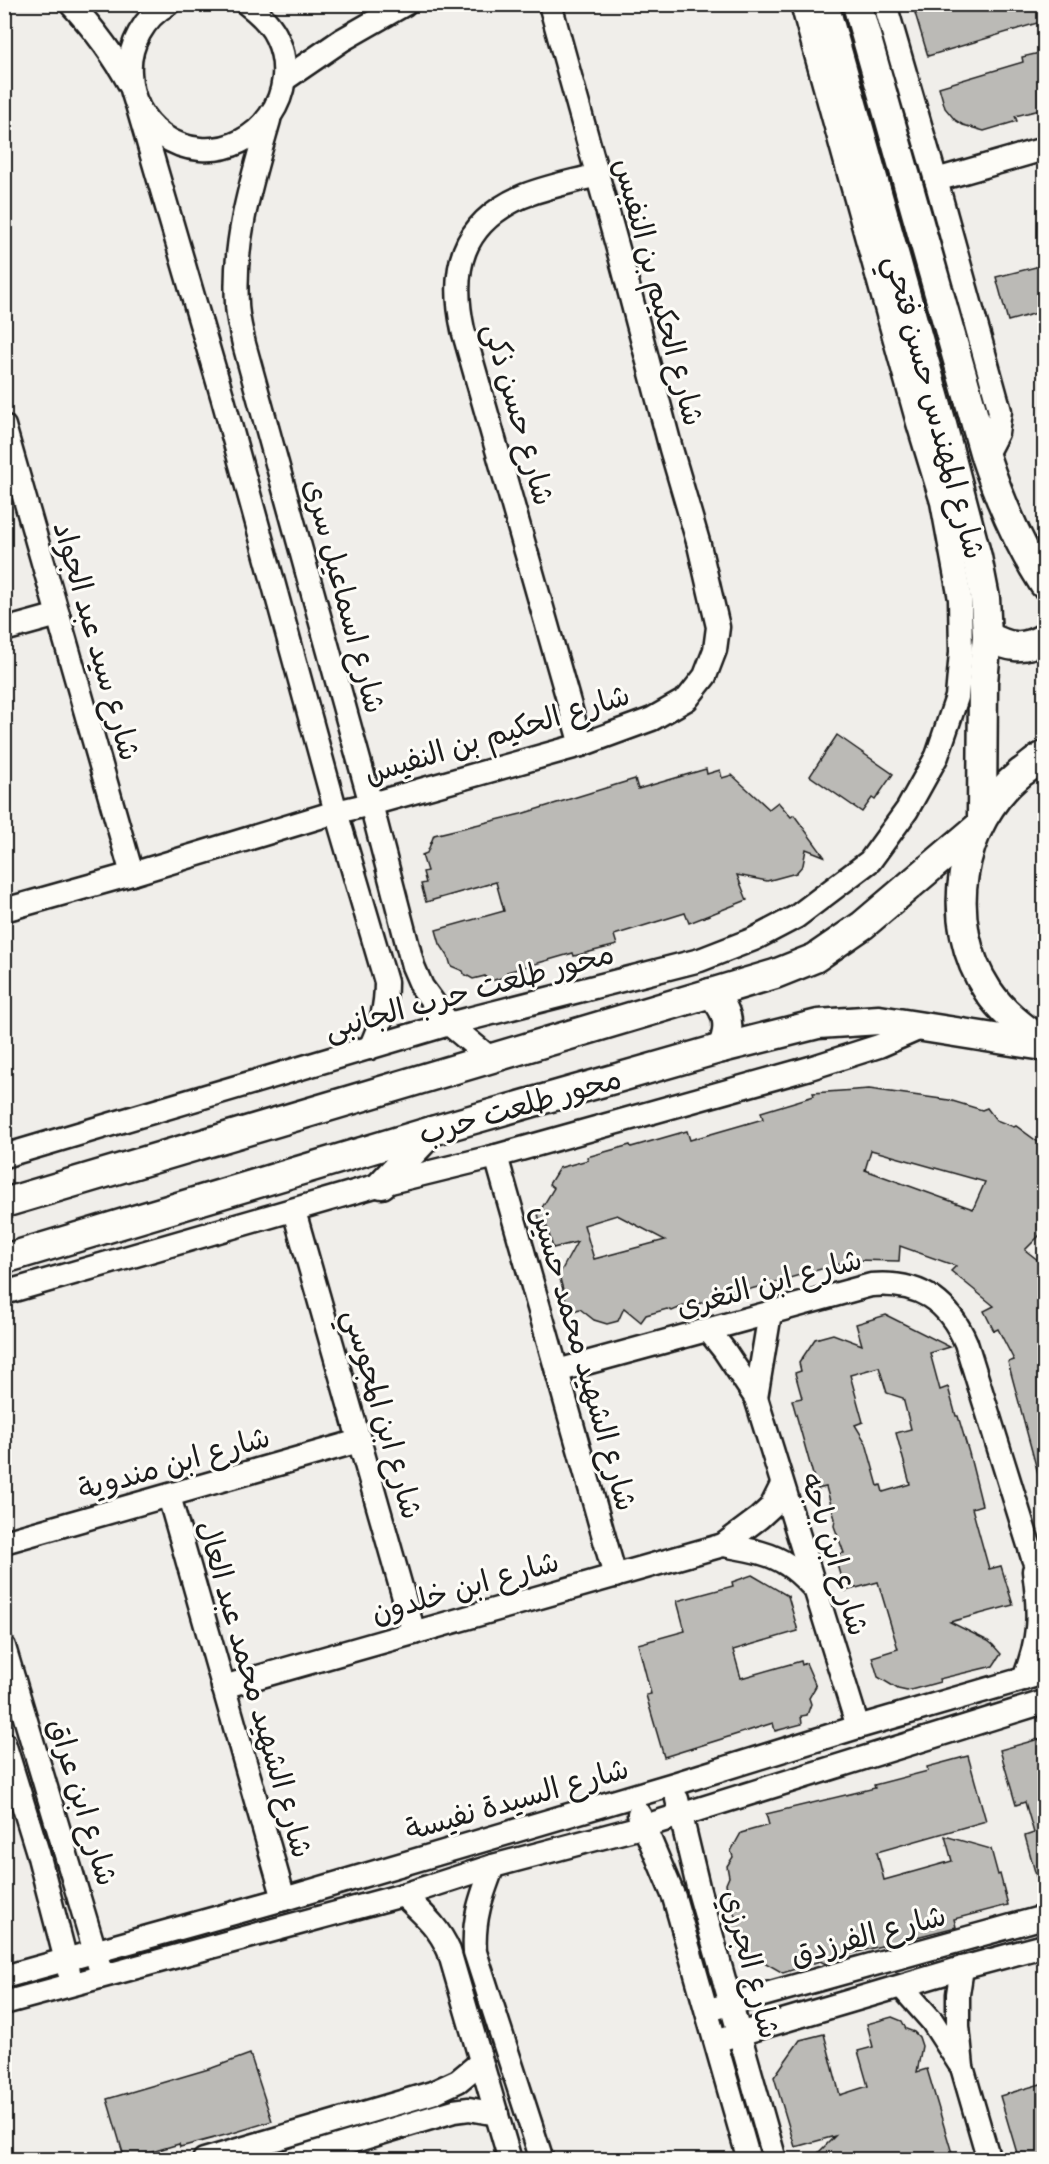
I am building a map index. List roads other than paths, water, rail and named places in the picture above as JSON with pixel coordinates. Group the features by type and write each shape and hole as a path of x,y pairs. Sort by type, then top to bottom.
{"main road":[{"name":"شارع المهندس حسن فتحي","path":"824,4 854,157 929,420 977,557 985,598 987,636 983,682 979,824"},
{"name":"شارع المهندس حسن فتحي","path":"857,4 985,456 1013,531 1044,584"},
{"path":"987,636 1004,645 1024,646 1044,638"},
{"path":"1044,756 1008,784 979,824 963,869 961,911 969,952 988,990 1015,1022 1044,1044"},
{"name":"محور طلعت حرب","path":"4,1203 775,974 815,957 863,926 979,824"},
{"path":"710,993 719,1001 728,1024 727,1036 722,1048"},
{"name":"محور طلعت حرب","path":"4,1259 432,1131 722,1048 818,1024 879,1020 1044,1044"},
{"path":"382,1184 432,1131"}],"street":[{"path":"71,4 91,26 117,63 151,126 169,140 190,148 212,150 234,146 253,135 269,120"},
{"path":"168,4 145,24 134,43 129,65 134,98 223,399 336,812 386,982 386,1002 382,1022 370,1048"},
{"path":"285,79 342,40 405,4"},
{"name":"شارع الحكيم بن النفيس","path":"4,910 336,812 581,745 652,719 687,699 705,676 715,650 718,627 699,545 550,4"},
{"path":"802,4 854,157"},
{"path":"885,4 1000,411 997,433 985,456"},
{"path":"249,5 265,19 277,37 284,58 285,79"},
{"name":"شارع اسماعيل سرى","path":"285,79 280,97 269,120 243,215 236,266 237,306 244,344 371,804 413,966 422,987 448,1024 491,1059"},
{"path":"936,180 1044,149"},
{"name":"شارع حسن ذكى","path":"581,745 463,330 457,277 463,253 478,228 494,212 522,196 597,175"},
{"name":"محور طلعت حرب الجانبى","path":"4,1156 448,1024 700,960 753,939 795,917 870,861 907,810 937,756 957,697 961,652 960,598 929,420"},
{"name":"شارع سيد عبد الجواد","path":"4,426 132,874"},
{"path":"4,630 58,615"},
{"path":"4,1293 382,1184 496,1156 820,1065 879,1046 925,1026"},
{"name":"شارع الشهيد محمد حسين","path":"496,1156 615,1576"},
{"name":"شارع ابن المجوسي","path":"294,1211 414,1633"},
{"name":"شارع ابن التغرى","path":"557,1371 871,1285 905,1286 922,1292 937,1300 950,1312 960,1327 1032,1558 1044,1586"},
{"name":"شارع ابن باجه","path":"756,1398 770,1313"},
{"name":"شارع ابن باجه","path":"708,1330 756,1398 858,1726"},
{"name":"شارع ابن مندوية","path":"4,1542 359,1441"},
{"name":"شارع ابن خلدون","path":"223,1686 723,1545 771,1507 782,1485"},
{"name":"شارع الشهيد محمد عبد العال","path":"169,1496 284,1899"},
{"name":"شارع ابن خلدون","path":"723,1545 769,1556 788,1565 814,1588"},
{"name":"شارع ابن التغرى","path":"1032,1558 1039,1611 1034,1676"},
{"name":"شارع ابن عراق","path":"4,1647 102,1975"},
{"name":"شارع السيدة نفيسة","path":"4,1977 284,1899 631,1797 858,1726 1034,1676"},
{"name":"شارع السيدة نفيسة","path":"4,2003 404,1895 493,1866 645,1826 1044,1702"},
{"name":"شارع ابن عراق","path":"5,1748 38,1853 67,1958 71,1984"},
{"name":"شارع الجرزي","path":"674,1784 699,1891 775,2160"},
{"name":"شارع الجرزي","path":"631,1797 674,1897 749,2160"},
{"path":"493,1866 476,1911 473,1931 474,1952 542,2160"},
{"path":"404,1895 432,1921 449,1952 510,2160"},
{"name":"شارع الفرزدق","path":"707,2011 1044,1917"},
{"name":"شارع الفرزدق","path":"716,2042 962,1968 1044,1946"},
{"path":"962,1968 958,1994 962,2067 989,2160"},
{"path":"902,1987 932,2021 962,2067"},
{"path":"204,2160 432,2093 458,2081 481,2062"},
{"path":"291,2160 454,2111 469,2109 497,2114"}]}
